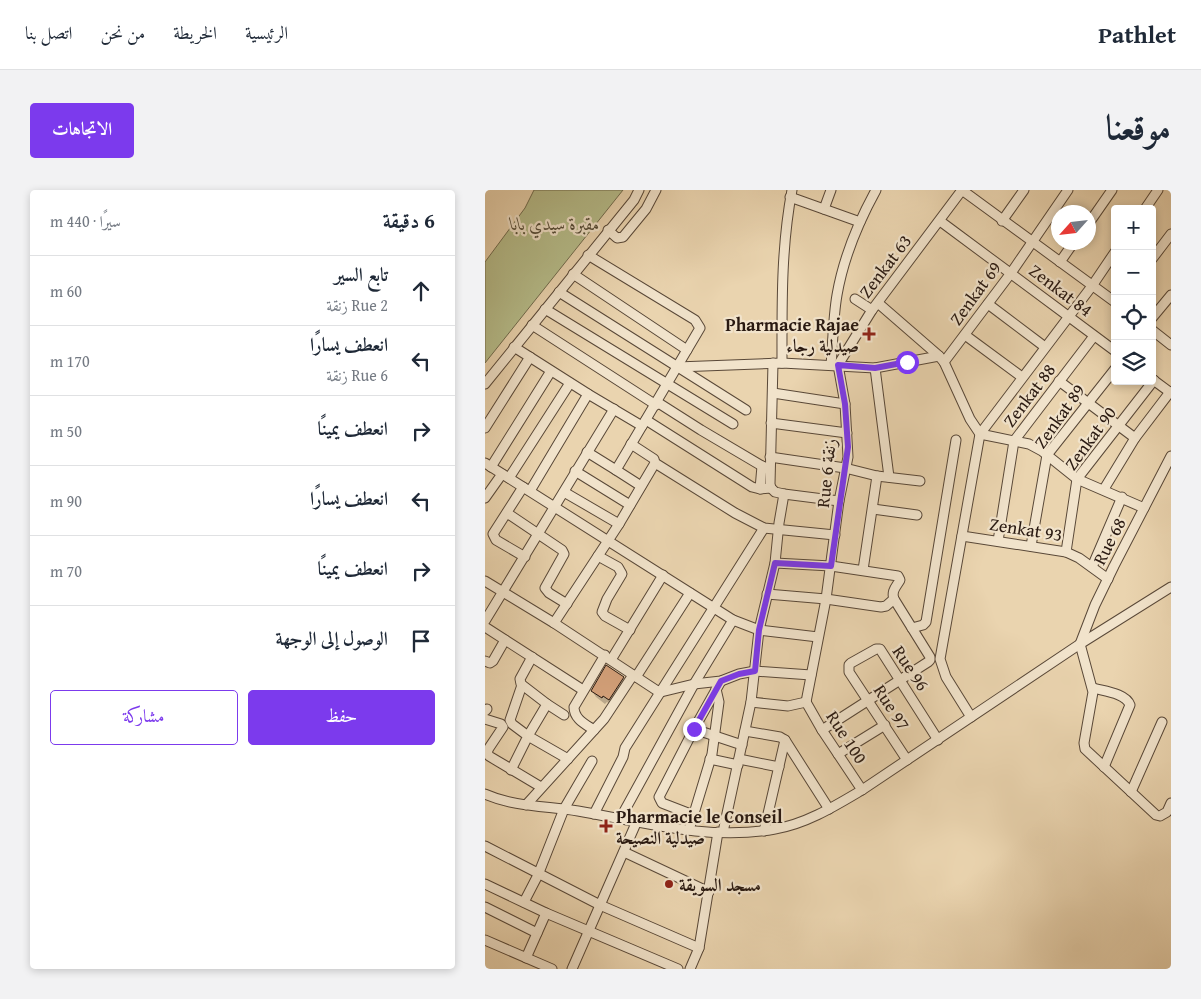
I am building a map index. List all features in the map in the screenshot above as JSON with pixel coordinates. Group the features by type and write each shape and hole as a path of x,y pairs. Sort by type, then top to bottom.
{"street":[{"path":"485,384 633,200 639,190"},
{"path":"608,230 617,238 623,237 645,209 656,190"},
{"path":"824,209 831,190"},
{"name":"Rue 6 زنقة","path":"806,702 826,599 839,501 848,457 845,404 835,365 837,296 841,276 860,222 876,190"},
{"path":"962,190 1111,299"},
{"name":"Zenkat 63","path":"835,365 875,306 962,190"},
{"path":"1002,220 1024,190"},
{"name":"Zenkat 69","path":"942,359 965,335 1068,190"},
{"path":"1096,213 1113,190"},
{"path":"1148,205 1158,190"},
{"path":"761,489 770,457 782,263 791,194 860,222"},
{"name":"Zenkat 84","path":"940,220 1111,348"},
{"path":"1156,254 1171,234"},
{"path":"1060,262 1068,250"},
{"path":"588,255 695,320 699,325 699,330 616,470"},
{"path":"971,717 946,677 940,659 980,434 1092,286 1111,258"},
{"path":"573,274 687,350"},
{"path":"559,292 746,410"},
{"path":"1156,313 1171,295"},
{"path":"855,299 875,306 942,359 970,419 980,434 1029,444 1077,479 1144,508"},
{"path":"988,304 1045,347"},
{"path":"545,309 733,424"},
{"path":"532,325 656,403 766,467 771,488 775,492 839,501"},
{"path":"1156,333 1171,344"},
{"path":"965,335 1022,377"},
{"name":"Zenkat 88","path":"998,541 1014,441 1094,336"},
{"path":"514,347 588,394 644,423 752,487 761,489 771,488"},
{"path":"485,428 530,357"},
{"path":"677,367 777,363 875,368 942,359"},
{"path":"875,368 889,477"},
{"path":"551,371 488,465 733,620 759,630 819,637"},
{"name":"Zenkat 89","path":"1031,546 1047,456 1111,373"},
{"path":"1059,381 1135,438"},
{"path":"1104,490 1135,438 1171,393 1156,382"},
{"path":"485,498 506,476 570,383"},
{"name":"Zenkat 90","path":"1066,552 1077,479 1149,385"},
{"path":"773,393 845,404"},
{"path":"525,557 494,537 493,534 526,489 588,394"},
{"path":"583,690 505,640 485,621 614,409"},
{"path":"771,423 847,433"},
{"path":"912,628 923,625 926,622 956,440"},
{"path":"631,444 655,459 655,463 735,513 764,528 835,535"},
{"path":"587,452 641,486"},
{"name":"Rue 68","path":"1080,644 1095,605 1171,456"},
{"path":"770,457 845,468 877,476 920,481"},
{"path":"554,623 619,524 655,463"},
{"path":"575,471 630,505"},
{"path":"863,570 877,476"},
{"path":"564,492 619,524"},
{"path":"691,969 699,948 721,832 739,762 751,702 759,630 775,563 784,494"},
{"path":"1092,567 1122,497"},
{"path":"873,509 917,515"},
{"path":"507,513 558,546 564,553 545,588 549,594 567,604"},
{"path":"594,814 623,757 625,748 764,528"},
{"name":"Zenkat 93","path":"962,536 1066,552 1108,579"},
{"path":"598,556 618,568 622,574 607,599 602,612 605,616 630,630"},
{"path":"775,563 831,566 900,577 892,594 893,599 930,657 930,660 822,730"},
{"path":"594,730 577,718 573,711 575,703 630,630 663,576"},
{"path":"485,581 661,692 694,684 719,685 739,674 755,671 811,676"},
{"path":"485,794 499,800 526,805 564,809 689,830 721,832 764,831 795,824 829,810 862,790 1080,644 1171,587"},
{"path":"526,805 604,719 690,593"},
{"path":"767,594 881,606 886,606 893,599"},
{"path":"620,818 694,684 733,620"},
{"path":"485,661 490,663 493,661 505,640"},
{"path":"1080,644 1093,688 1085,747 1087,752 1156,815 1159,816 1167,812 1171,803"},
{"name":"Rue 96","path":"849,672 849,665 851,663 878,648 880,649 937,740"},
{"path":"532,657 520,679 521,685 510,720 512,724 528,736 568,759"},
{"name":"Rue 97","path":"849,672 907,760"},
{"path":"521,685 564,715"},
{"path":"693,815 662,803 659,797 719,685"},
{"path":"689,830 710,759 719,685"},
{"path":"1093,688 1124,697 1130,704 1103,766"},
{"path":"751,702 788,706 806,702"},
{"name":"Rue 100","path":"806,702 822,730 862,790"},
{"path":"511,770 547,704"},
{"path":"485,719 501,724 503,727 489,748 488,754 541,787"},
{"path":"1131,792 1162,722"},
{"path":"838,754 885,725"},
{"path":"694,729 742,745"},
{"path":"745,731 780,737 785,740 829,810"},
{"path":"764,831 785,740"},
{"path":"710,759 779,767"},
{"path":"523,902 538,875 564,809 592,762"},
{"path":"572,969 637,821"},
{"path":"485,846 538,875 600,905 699,948"},
{"path":"624,852 709,892"},
{"path":"485,884 546,913 678,969"},
{"path":"485,907 537,933"},
{"path":"526,958 546,913"},
{"path":"485,940 546,968"}],"green space":[{"name":"مقبرة سيدي بابا","path":"534,190 623,190 485,363 485,262 525,208"}],"building":[{"path":"606,665 624,677 609,700 591,691"}],"place":[{"name":"Pharmacie Rajae صيدلية رجاء","path":"869,334"},
{"name":"Pharmacie le Conseil صيدلية النصيحة","path":"606,826"},
{"name":"مسجد السويقة","path":"669,884"}],"route":[{"path":"694,729 721,681 739,674 755,671 759,630 775,563 831,566 839,501 848,457 845,404 838,365 875,368 907,362"}]}
